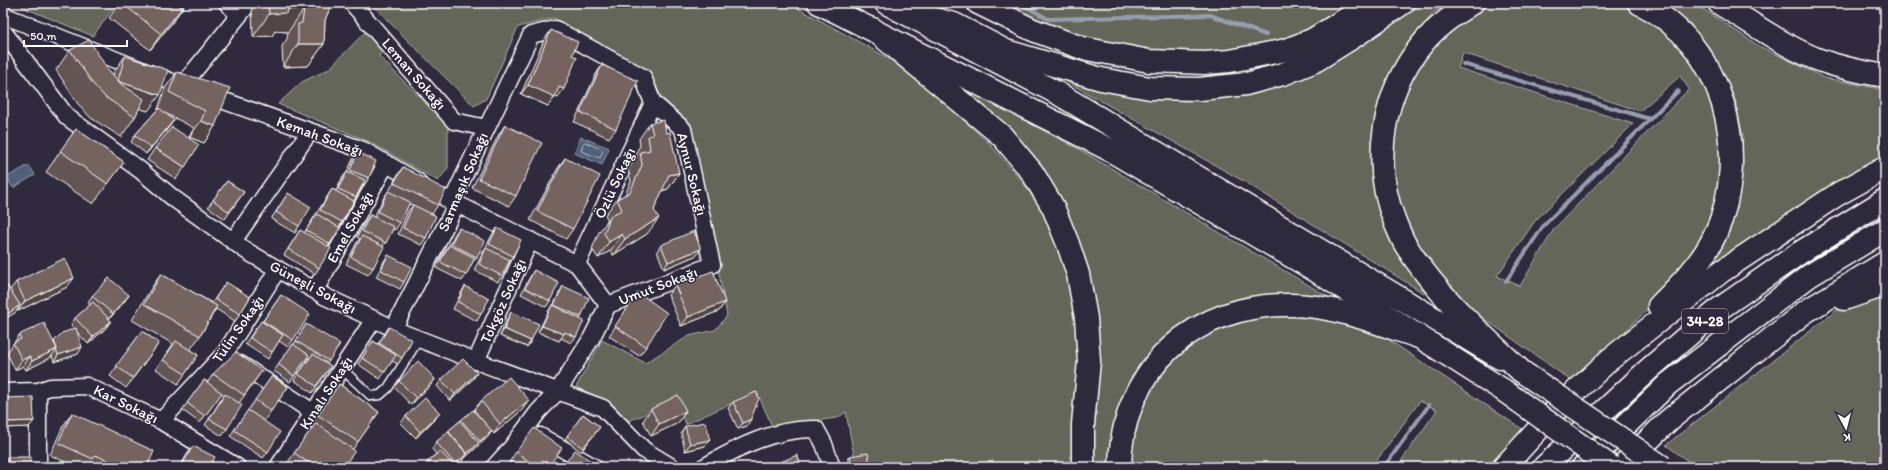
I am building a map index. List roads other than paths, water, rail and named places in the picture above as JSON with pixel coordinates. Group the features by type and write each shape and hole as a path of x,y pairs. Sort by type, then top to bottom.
{"main road":[{"path":"819,3 1108,149 1313,269 1503,390 1611,467"},
{"path":"982,4 1034,30 1082,48 1149,61 1205,63 1230,61 1286,50 1312,40 1372,3"},
{"path":"892,6 954,24 1006,51 1101,79 1150,88 1200,89 1246,84 1283,74 1315,61 1403,3"},
{"path":"1472,3 1443,22 1423,42 1407,65 1391,101 1382,137 1382,171 1388,206 1404,242 1421,268 1468,321 1521,371"},
{"path":"1504,467 1555,411 1609,360 1692,272 1715,235 1729,190 1732,149 1726,110 1711,72 1684,34 1654,10 1639,3"},
{"path":"1719,3 1776,38 1814,58 1856,71 1885,76"},
{"path":"892,6 1059,94 1521,371 1663,467"},
{"path":"873,29 1002,136 1032,172 1053,207 1078,274 1086,318 1089,361 1083,424 1083,467"},
{"path":"1609,360 1722,271 1838,194 1885,168"},
{"name":"34-28","path":"1544,467 1649,368 1719,309 1801,252 1885,200"},
{"name":"34-28","path":"1583,467 1674,379 1809,276 1885,230"},
{"path":"1621,467 1669,420 1804,312 1885,263"},
{"path":"1804,312 1885,285"},
{"path":"1120,467 1120,453 1126,420 1136,391 1160,359 1181,339 1216,318 1263,305 1294,304 1331,308 1419,337"}],"street":[{"path":"227,3 239,15"},
{"path":"182,86 249,3"},
{"name":"Leman Sokağı","path":"352,3 454,120 486,128"},
{"name":"Kemah Sokağı","path":"3,15 182,86 363,150 452,201 577,264 608,305"},
{"name":"Aynur Sokağı","path":"531,35 555,29 643,77 653,103 683,129 712,265"},
{"name":"Güneşli Sokağı","path":"3,31 67,117 140,170 173,198 233,241 315,290 374,319 476,362 603,408 644,450 672,467"},
{"name":"Sarmaşık Sokağı","path":"394,328 453,211 452,201 531,35"},
{"name":"Özlü Sokağı","path":"577,264 653,103"},
{"path":"233,241 309,132"},
{"name":"Emel Sokağı","path":"315,290 386,164"},
{"name":"Tokgöz Sokağı","path":"476,362 530,240"},
{"name":"Umut Sokağı","path":"494,467 527,428 538,412 558,391 591,339 608,305 712,265"},
{"name":"Tülin Sokağı","path":"161,421 225,353 278,269"},
{"name":"Kınalı Sokağı","path":"278,467 374,319"},
{"path":"225,353 314,413"},
{"name":"Kar Sokağı","path":"3,392 38,391 50,387 87,386 161,421 226,465"},
{"path":"38,391 38,467"},
{"path":"527,428 594,467"},
{"path":"704,467 726,454 760,438 800,429 816,429 824,444 832,467"}],"lane":[{"path":"342,369 371,396 380,395 388,388 419,339"}],"water":[{"path":"581,137 609,148 602,165 574,153"},
{"path":"29,165 35,175 13,188 7,177"}],"waterway":[{"path":"1020,3 1048,19 1210,15 1266,35"},
{"path":"1463,64 1650,119"},
{"path":"1506,281 1544,225 1678,91"},
{"path":"1384,467 1429,405"}]}
